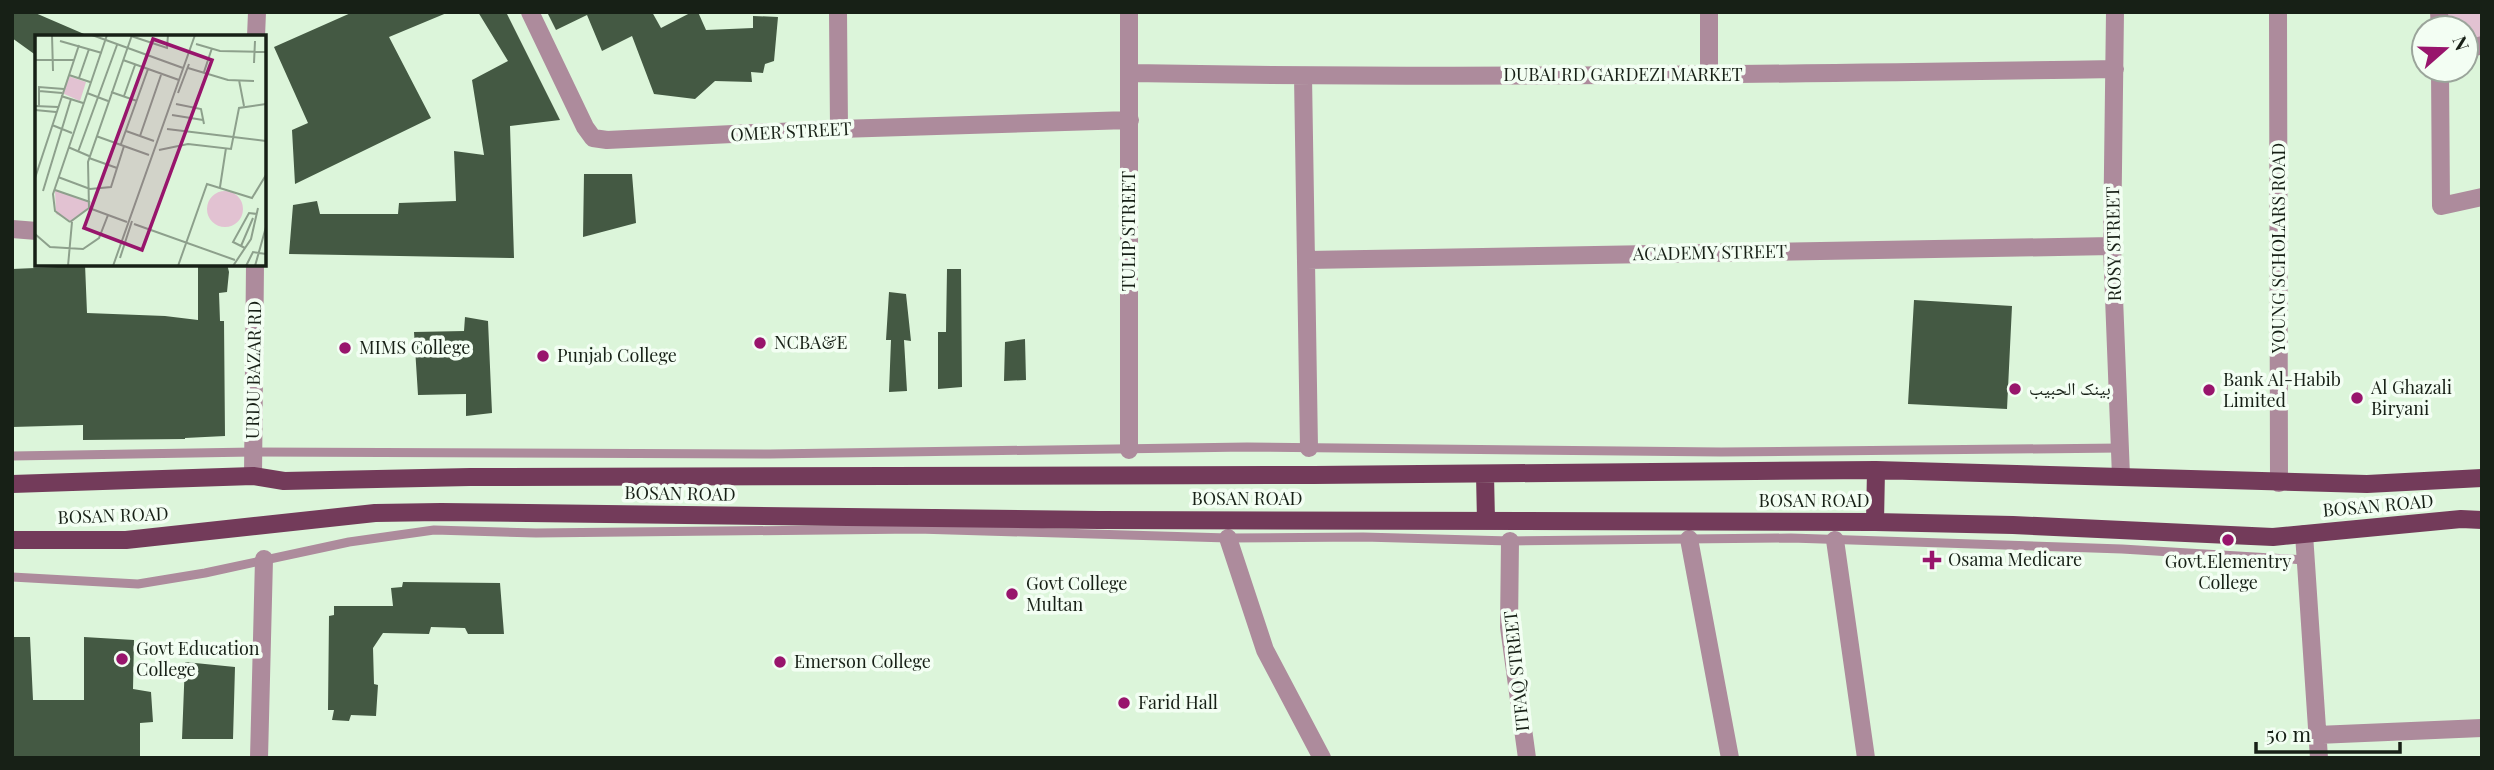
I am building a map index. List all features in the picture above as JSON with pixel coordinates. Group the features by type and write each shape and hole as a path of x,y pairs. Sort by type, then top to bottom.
{"main road":[{"name":"BOSAN ROAD","path":"12,484 253,476 284,481 470,477 1876,470 2279,483 2367,484 2482,478"},
{"path":"1875,522 1876,470"},
{"path":"1485,474 1486,522"},
{"name":"BOSAN ROAD","path":"12,540 126,540 375,513 1486,522 1875,522 2014,525 2273,537 2460,519 2482,520"}],"street":[{"path":"256,35 257,12"},
{"name":"OMER STREET","path":"530,12 585,127 593,138 1130,120"},
{"path":"838,12 839,129"},
{"name":"TULIP STREET","path":"1129,12 1129,450"},
{"path":"1709,12 1709,75"},
{"name":"ROSY STREET","path":"2115,12 2112,246 2121,476"},
{"name":"YOUNG SCHOLARS ROAD","path":"2278,12 2279,483"},
{"name":"DUBAI RD GARDEZI MARKET","path":"1130,73 1303,76 1709,75 2115,69"},
{"path":"1303,76 1309,448"},
{"path":"2440,84 2441,206 2482,197"},
{"path":"12,229 35,231"},
{"name":"ACADEMY STREET","path":"1307,260 2112,246"},
{"name":"URDU BAZAR RD","path":"253,476 255,266"},
{"path":"2304,534 2319,758"},
{"path":"1228,538 1265,650 1322,758"},
{"path":"1689,539 1730,758"},
{"path":"1835,540 1866,758"},
{"name":"ITFAQ STREET","path":"1510,541 1509,627 1527,758"},
{"path":"259,758 264,559"},
{"path":"2317,735 2482,728"}],"lane":[{"path":"12,456 253,452 770,454 1247,447 1721,452 2120,448"},
{"path":"12,577 138,584 205,573 349,542 434,530 536,533 917,529 1228,538 1835,540 2122,550 2305,560"}],"shaded area":[{"path":"2482,12 2482,45 2480,14 2439,14"}],"building":[{"path":"12,12 33,12 86,35 35,35 35,55 12,38"},
{"path":"353,12 449,12 389,37 431,118 295,184 292,130 308,123 274,47"},
{"path":"478,12 506,12 560,120 510,126 514,258 289,254 293,205 317,201 320,214 398,214 399,203 456,201 454,151 484,155 472,80 508,61"},
{"path":"547,12 652,12 661,28 692,12 698,12 706,30 753,28 753,16 778,17 774,61 765,64 763,73 751,72 752,82 715,81 695,99 654,94 632,36 602,51 587,15 556,30"},
{"path":"584,174 632,174 636,223 583,237"},
{"path":"85,266 87,313 198,320 198,266 228,266 227,292 219,293 220,321 224,321 225,436 83,440 83,425 12,427 12,269"},
{"path":"947,269 961,269 962,387 938,389 938,332 946,332"},
{"path":"889,292 906,294 911,341 904,340 907,391 889,392 891,340 886,340"},
{"path":"1914,300 2012,306 2007,409 1908,404"},
{"path":"465,317 488,321 492,413 466,416 466,394 418,395 414,332 464,331"},
{"path":"1025,339 1026,380 1004,381 1005,342"},
{"path":"403,582 500,583 504,634 468,634 465,628 431,627 429,634 383,633 373,648 374,684 378,685 376,716 351,715 349,721 332,720 334,710 328,710 329,616 334,615 334,606 393,606 391,588 402,587"},
{"path":"12,637 30,637 33,700 84,700 84,637 134,640 133,689 151,692 153,722 140,723 140,758 12,758"},
{"path":"185,662 235,667 233,739 182,739"}],"place":[{"name":"NCBA&E","path":"760,343"},
{"name":"MIMS College","path":"345,348"},
{"name":"Punjab College","path":"543,356"},
{"name":"بينک الحبيب","path":"2015,389"},
{"name":"Bank Al-Habib Limited","path":"2209,390"},
{"name":"Al Ghazali Biryani","path":"2357,398"},
{"name":"Govt.Elementry College","path":"2228,540"},
{"name":"Osama Medicare","path":"1932,560"},
{"name":"Govt College Multan","path":"1012,594"},
{"name":"Govt Education College","path":"122,659"},
{"name":"Emerson College","path":"780,662"},
{"name":"Farid Hall","path":"1124,703"}]}
